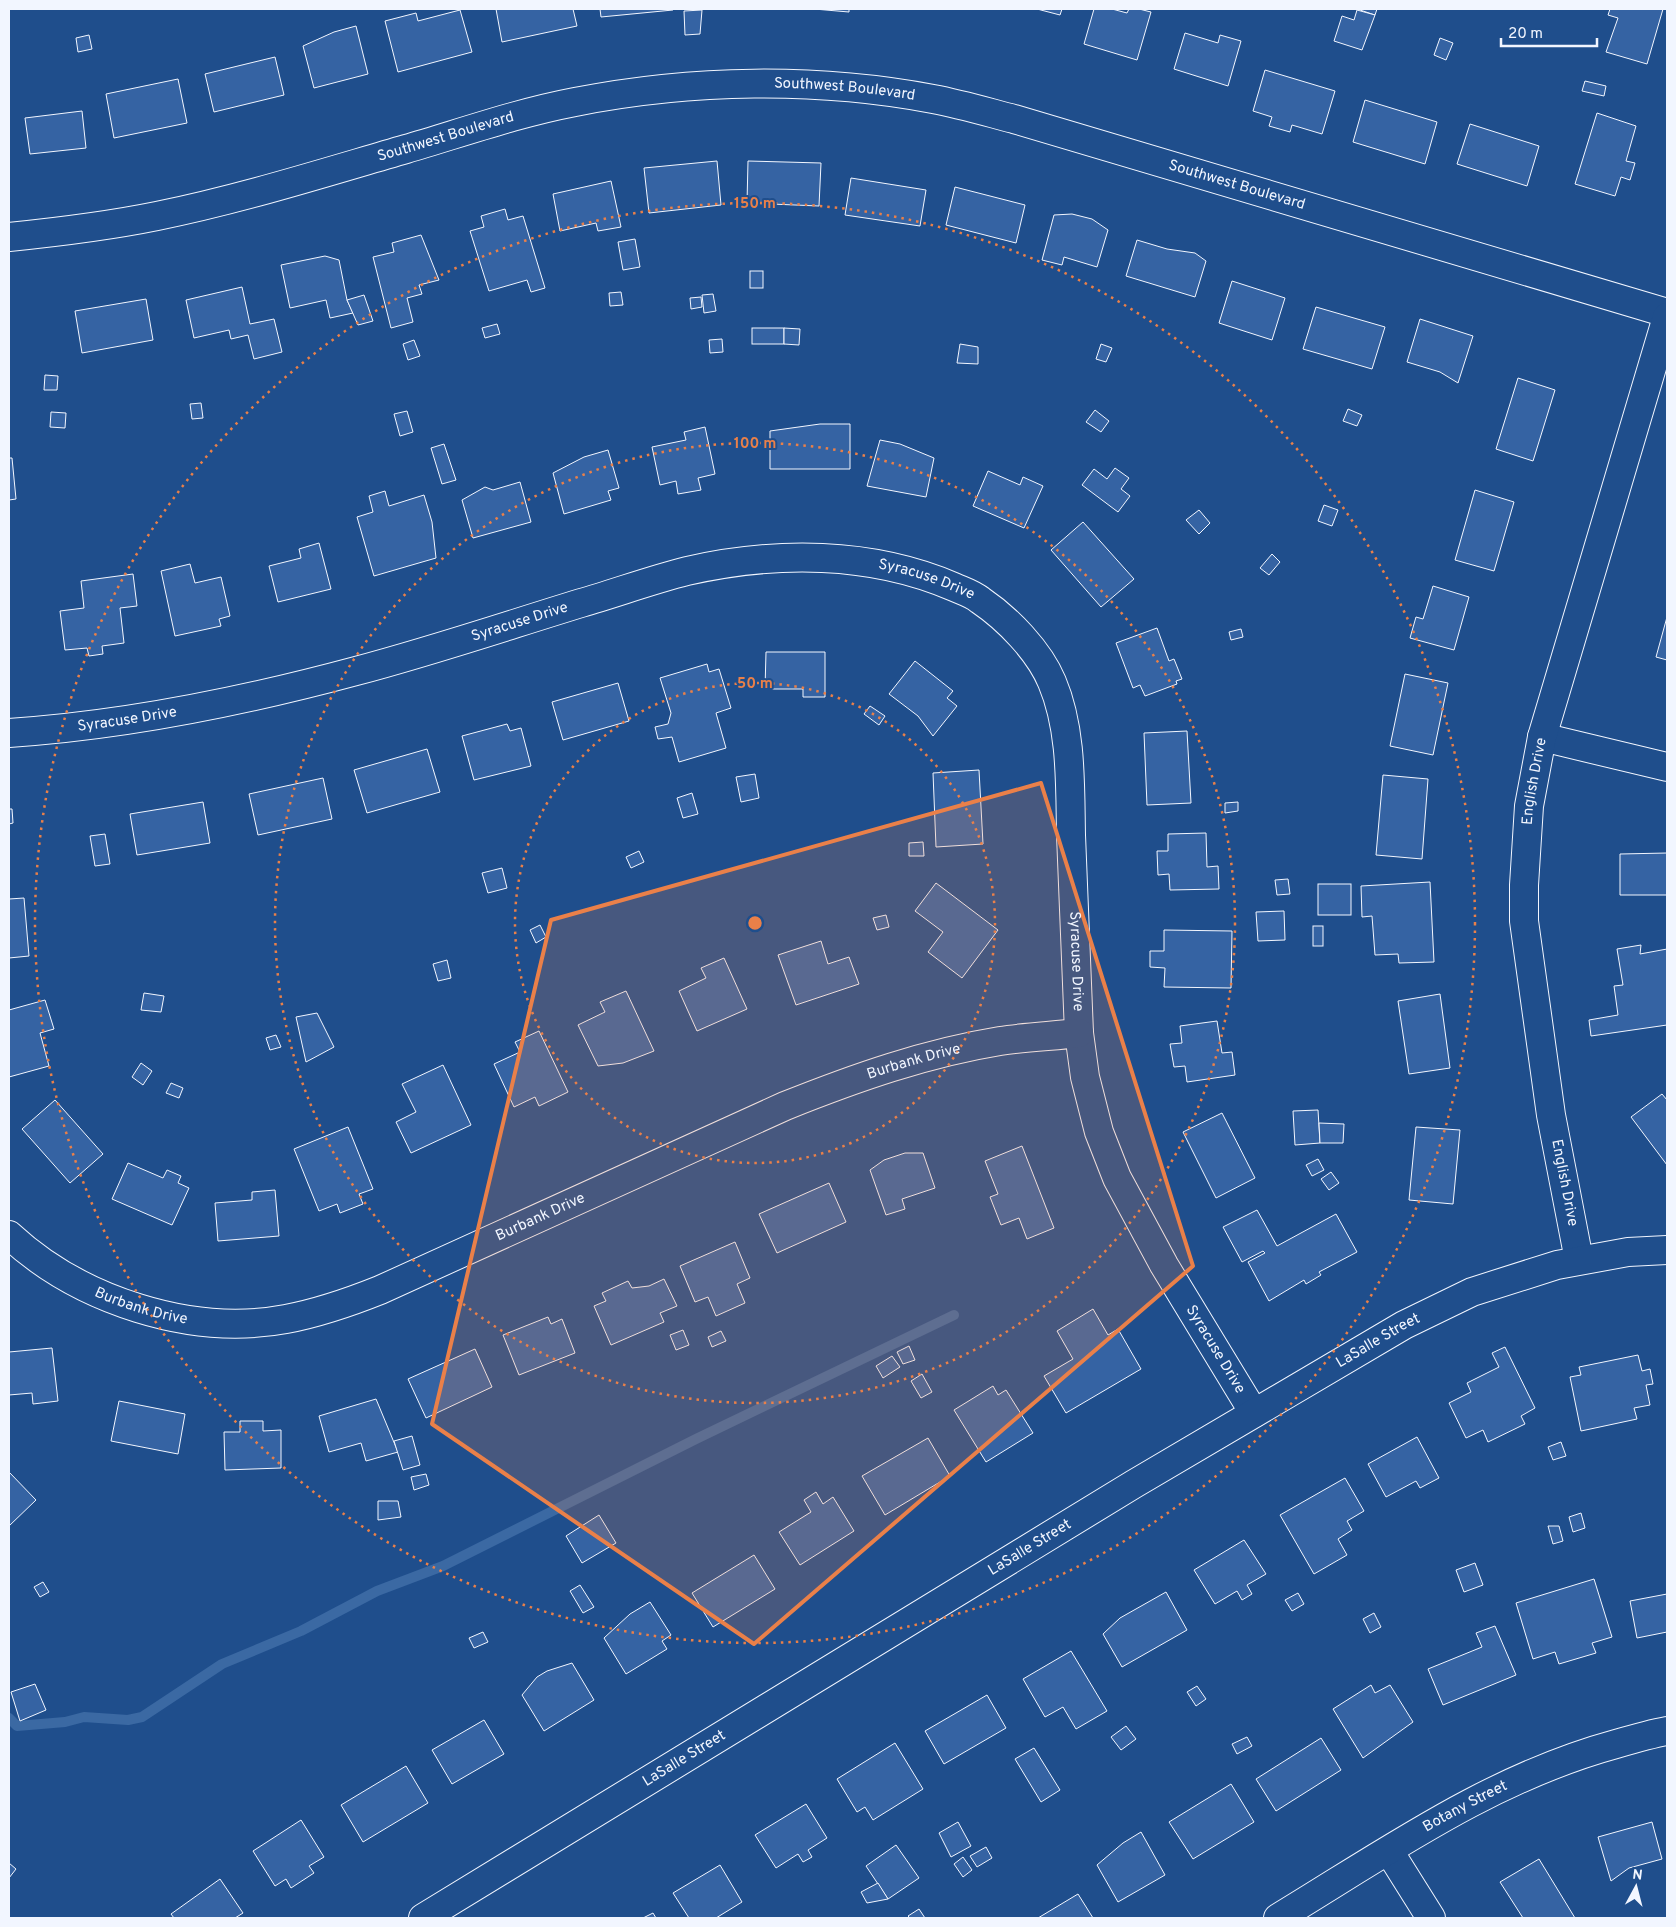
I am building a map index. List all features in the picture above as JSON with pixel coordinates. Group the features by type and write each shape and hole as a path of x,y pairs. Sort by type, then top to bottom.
{"street":[{"name":"Southwest Boulevard","path":"9,237 156,216 269,188 575,102 652,90 710,85 798,84 846,87 934,99 1014,119 1667,312"},
{"name":"English Drive","path":"1580,1260 1551,1115 1524,921 1524,885 1529,806 1542,737 1667,317"},
{"name":"Syracuse Drive","path":"9,733 161,715 235,702 360,670 686,572 748,560 780,557 847,560 900,568 925,574 979,598 1013,627 1041,662 1052,681 1059,703 1068,752 1079,1033 1085,1077 1099,1132 1117,1178 1164,1265 1254,1413"},
{"path":"1542,737 1667,767"},
{"name":"Burbank Drive","path":"9,1235 50,1266 89,1290 125,1304 178,1318 233,1323 285,1319 349,1302 380,1290 767,1114 838,1085 920,1058 1000,1041 1079,1033"},
{"name":"LaSalle Street","path":"423,1918 1117,1494 1404,1325 1472,1292 1557,1265 1628,1252 1667,1250"},
{"name":"Botany Street","path":"1278,1918 1434,1822 1500,1786 1585,1752 1667,1731"},
{"path":"1389,1851 1431,1918"}],"highlighted area":[{"path":"1041,783 1193,1266 754,1644 432,1424 551,920"}],"building":[{"path":"496,9 573,9 577,26 502,42"},
{"path":"600,9 673,9 673,10 601,17"},
{"path":"814,9 849,9 849,12"},
{"path":"1037,9 1062,9 1060,15"},
{"path":"1094,9 1112,9 1127,13 1129,9 1139,9 1151,12 1137,60 1084,44"},
{"path":"1357,9 1377,9 1375,15"},
{"path":"1610,9 1663,9 1647,64 1606,52 1618,18 1608,15"},
{"path":"460,10 472,52 398,72 385,21 416,13 418,21"},
{"path":"702,10 700,34 685,35 684,11"},
{"path":"1357,10 1375,15 1362,50 1334,41 1342,16 1354,20"},
{"path":"356,26 368,74 314,88 303,46 334,32"},
{"path":"1185,33 1218,43 1220,35 1241,41 1228,86 1174,69"},
{"path":"89,35 92,49 78,52 76,38"},
{"path":"1440,38 1453,43 1446,60 1434,55"},
{"path":"275,57 284,95 214,112 205,74"},
{"path":"1265,70 1335,91 1322,134 1292,125 1290,132 1269,126 1272,117 1253,111"},
{"path":"178,79 187,123 114,138 106,94"},
{"path":"1585,81 1606,86 1604,96 1582,91"},
{"path":"1365,100 1437,122 1425,164 1353,142"},
{"path":"82,111 86,148 30,154 25,118"},
{"path":"1597,113 1636,126 1626,161 1635,163 1630,180 1621,177 1615,196 1575,184"},
{"path":"1470,124 1539,146 1527,186 1457,164"},
{"path":"717,161 721,205 649,213 644,168"},
{"path":"748,161 821,163 819,206 747,203"},
{"path":"851,178 926,190 920,226 845,215"},
{"path":"611,181 621,227 598,231 596,223 560,231 553,194"},
{"path":"955,187 1025,205 1016,243 946,225"},
{"path":"505,209 508,220 523,216 545,288 531,292 527,280 489,291 470,231 484,227 481,216"},
{"path":"1072,214 1092,219 1108,230 1097,267 1064,257 1062,265 1042,260 1054,215"},
{"path":"421,235 439,280 419,285 422,294 407,298 413,322 391,328 373,257 394,252 392,243"},
{"path":"635,239 640,267 623,270 618,242"},
{"path":"1137,240 1167,249 1195,253 1206,261 1195,297 1126,276"},
{"path":"325,256 339,260 347,300 353,313 330,318 326,300 290,308 281,265"},
{"path":"750,271 763,271 763,288 750,288"},
{"path":"1232,281 1285,298 1272,340 1219,323"},
{"path":"242,287 250,324 274,319 282,352 254,359 248,335 231,339 229,330 194,338 186,300"},
{"path":"621,292 623,305 610,306 609,293"},
{"path":"713,294 716,311 704,313 702,295"},
{"path":"364,295 373,321 358,325 347,300"},
{"path":"701,297 702,307 691,309 690,298"},
{"path":"146,299 153,340 82,353 75,311"},
{"path":"1316,307 1385,327 1372,369 1303,349"},
{"path":"1420,319 1473,336 1458,383 1440,372 1407,362"},
{"path":"497,324 500,334 485,338 482,328"},
{"path":"752,328 784,328 784,344 752,344"},
{"path":"784,328 800,329 799,345 784,344"},
{"path":"722,339 723,352 710,353 709,340"},
{"path":"414,340 420,356 408,360 403,344"},
{"path":"960,344 978,347 978,364 957,363"},
{"path":"1101,344 1112,348 1106,362 1096,359"},
{"path":"45,375 58,376 57,390 44,390"},
{"path":"1518,378 1555,390 1533,461 1496,449"},
{"path":"201,403 203,418 192,419 190,404"},
{"path":"1348,409 1362,415 1357,426 1343,421"},
{"path":"1095,410 1109,421 1101,432 1086,422"},
{"path":"407,411 413,432 400,436 394,414"},
{"path":"51,412 66,413 65,428 50,427"},
{"path":"820,424 850,424 850,469 770,469 770,431"},
{"path":"705,427 715,474 698,478 701,490 678,494 676,481 660,485 652,447 686,440 684,432"},
{"path":"880,440 900,444 934,458 926,497 867,486"},
{"path":"444,444 456,480 442,484 431,448"},
{"path":"608,450 619,488 608,491 611,500 564,514 553,473 584,457"},
{"path":"9,458 12,458 16,499 9,500"},
{"path":"1115,468 1129,478 1121,489 1130,496 1118,512 1082,485 1094,469 1107,479"},
{"path":"988,471 1020,485 1023,477 1043,486 1024,528 973,506"},
{"path":"520,482 531,522 473,538 462,500 485,487 493,490"},
{"path":"1475,490 1514,502 1494,571 1455,560"},
{"path":"385,491 389,506 424,495 432,522 436,558 374,576 357,517 373,512 369,496"},
{"path":"1324,505 1338,510 1332,526 1318,521"},
{"path":"1199,510 1210,523 1199,534 1186,520"},
{"path":"1083,522 1134,579 1101,607 1051,550"},
{"path":"319,543 331,589 278,602 269,566 301,558 299,549"},
{"path":"1272,554 1280,562 1269,575 1260,568"},
{"path":"190,564 195,583 221,577 230,616 219,619 221,626 175,636 161,571"},
{"path":"133,574 137,606 120,608 124,643 102,646 103,654 89,656 87,648 65,650 60,611 84,608 81,581"},
{"path":"1433,586 1469,597 1454,650 1410,638 1416,617 1423,619"},
{"path":"1667,617 1667,660 1656,657"},
{"path":"1157,628 1169,661 1174,659 1182,679 1176,681 1177,684 1145,696 1140,685 1133,688 1116,643"},
{"path":"1241,629 1243,637 1231,640 1229,632"},
{"path":"766,652 825,652 825,697 803,697 803,689 765,689"},
{"path":"915,661 953,691 947,698 957,706 933,736 918,716 889,694"},
{"path":"707,664 709,672 719,669 731,708 716,713 726,748 679,762 672,737 658,739 655,727 668,724 671,713 660,678"},
{"path":"1405,674 1448,683 1433,755 1390,746"},
{"path":"618,683 629,721 563,740 552,702"},
{"path":"870,706 885,716 879,725 864,714"},
{"path":"507,724 510,731 521,728 531,766 474,780 462,736"},
{"path":"1187,731 1191,803 1147,805 1144,733"},
{"path":"427,749 440,792 367,813 354,770"},
{"path":"979,770 983,844 936,847 933,773"},
{"path":"755,774 759,798 741,802 736,777"},
{"path":"1383,775 1428,779 1422,859 1376,855"},
{"path":"323,778 332,819 258,835 249,794"},
{"path":"692,793 698,814 683,818 677,798"},
{"path":"203,802 210,843 137,855 130,814"},
{"path":"1238,802 1238,811 1225,813 1225,803"},
{"path":"9,809 12,809 13,823 9,824"},
{"path":"1206,833 1207,867 1218,866 1219,889 1170,890 1169,874 1158,875 1157,851 1168,851 1168,834"},
{"path":"105,834 110,864 95,866 90,836"},
{"path":"923,842 924,856 909,856 909,843"},
{"path":"639,851 644,862 631,868 626,857"},
{"path":"1667,853 1667,895 1620,895 1620,854"},
{"path":"502,868 507,888 488,893 482,873"},
{"path":"1288,879 1290,894 1277,895 1275,880"},
{"path":"1430,882 1434,962 1399,963 1398,954 1375,955 1372,916 1362,917 1361,886"},
{"path":"936,883 998,930 962,978 928,952 943,932 915,911"},
{"path":"1318,884 1351,884 1351,915 1318,915"},
{"path":"24,898 29,956 9,958 9,899"},
{"path":"1284,911 1285,940 1258,941 1256,912"},
{"path":"886,915 889,927 877,930 873,918"},
{"path":"540,925 546,937 536,943 530,930"},
{"path":"1313,926 1323,926 1323,946 1313,946"},
{"path":"1164,930 1232,931 1231,988 1164,987 1165,968 1150,967 1150,951 1164,951"},
{"path":"821,941 828,964 849,957 859,984 796,1005 778,955"},
{"path":"1641,945 1640,954 1667,949 1667,1025 1591,1036 1589,1020 1618,1015 1614,986 1623,985 1617,949"},
{"path":"724,958 747,1009 697,1031 679,991 706,978 701,968"},
{"path":"447,960 451,978 438,981 433,964"},
{"path":"626,991 654,1051 623,1063 598,1066 578,1025 605,1012 600,1002"},
{"path":"144,993 164,996 161,1012 141,1010"},
{"path":"1440,994 1450,1068 1409,1074 1398,1001"},
{"path":"45,1000 54,1029 40,1033 49,1066 9,1077 9,1010"},
{"path":"317,1013 334,1047 306,1062 296,1017"},
{"path":"1217,1021 1222,1053 1232,1052 1235,1075 1187,1082 1185,1066 1174,1067 1170,1044 1182,1043 1180,1026"},
{"path":"539,1031 568,1092 539,1106 535,1097 514,1107 494,1064 520,1052 515,1042"},
{"path":"276,1035 281,1047 270,1050 266,1038"},
{"path":"141,1063 152,1071 143,1085 132,1077"},
{"path":"443,1065 471,1125 411,1153 396,1122 416,1112 402,1084"},
{"path":"171,1083 183,1088 179,1098 166,1093"},
{"path":"1662,1094 1667,1100 1667,1165 1631,1117"},
{"path":"55,1100 103,1154 70,1183 22,1129"},
{"path":"1318,1110 1320,1143 1295,1145 1293,1111"},
{"path":"1222,1113 1255,1178 1216,1198 1183,1132"},
{"path":"1319,1123 1344,1124 1343,1143 1320,1143"},
{"path":"348,1127 373,1189 359,1194 363,1204 340,1213 337,1204 319,1211 294,1149"},
{"path":"1416,1127 1460,1130 1453,1204 1409,1200"},
{"path":"1022,1146 1054,1228 1027,1239 1019,1218 1001,1225 990,1197 998,1194 985,1161"},
{"path":"905,1153 923,1153 935,1188 902,1199 905,1209 886,1215 870,1170 884,1160"},
{"path":"1318,1159 1324,1170 1312,1176 1306,1165"},
{"path":"128,1163 163,1178 167,1170 181,1176 178,1183 189,1188 172,1225 112,1199"},
{"path":"1331,1172 1339,1183 1329,1190 1321,1179"},
{"path":"829,1183 846,1222 777,1253 759,1214"},
{"path":"275,1190 279,1236 218,1241 215,1203 252,1200 252,1192"},
{"path":"1257,1210 1277,1246 1336,1214 1357,1252 1319,1272 1321,1275 1306,1284 1304,1280 1269,1301 1248,1262 1265,1253 1263,1251 1242,1262 1223,1227"},
{"path":"735,1242 750,1278 737,1284 745,1303 716,1316 708,1297 695,1302 680,1266"},
{"path":"664,1279 677,1306 660,1313 664,1322 611,1345 594,1306 606,1301 602,1293 628,1281 632,1288 649,1286"},
{"path":"1093,1309 1108,1335 1118,1329 1141,1369 1066,1413 1044,1376 1073,1359 1057,1331"},
{"path":"548,1317 551,1324 562,1319 575,1353 519,1375 503,1335"},
{"path":"683,1330 689,1345 676,1350 670,1335"},
{"path":"721,1331 726,1341 712,1347 708,1337"},
{"path":"909,1346 915,1360 903,1364 897,1352"},
{"path":"1505,1347 1535,1408 1521,1416 1525,1424 1488,1442 1483,1430 1466,1438 1449,1403 1471,1392 1467,1383 1499,1367 1492,1353"},
{"path":"52,1348 58,1401 33,1404 32,1393 9,1395 9,1352"},
{"path":"475,1349 492,1387 426,1418 408,1379"},
{"path":"1638,1355 1642,1371 1650,1369 1653,1384 1646,1385 1650,1405 1634,1408 1637,1419 1581,1431 1570,1377 1581,1375 1579,1367"},
{"path":"892,1356 900,1367 883,1378 876,1366"},
{"path":"922,1374 932,1392 921,1398 911,1381"},
{"path":"993,1386 998,1395 1006,1390 1033,1433 986,1462 954,1410"},
{"path":"376,1399 398,1452 366,1461 361,1443 329,1452 319,1416"},
{"path":"119,1401 185,1414 178,1454 111,1441"},
{"path":"240,1421 263,1421 263,1431 281,1430 281,1468 225,1470 224,1432 240,1432"},
{"path":"412,1436 420,1465 403,1470 394,1441"},
{"path":"1417,1437 1439,1478 1420,1488 1416,1481 1386,1497 1368,1464"},
{"path":"928,1438 950,1476 885,1515 862,1476"},
{"path":"1561,1442 1566,1456 1553,1460 1548,1447"},
{"path":"9,1472 36,1500 9,1526"},
{"path":"426,1474 429,1485 414,1490 411,1477"},
{"path":"1345,1478 1364,1511 1347,1521 1352,1530 1338,1539 1347,1555 1314,1574 1280,1515"},
{"path":"816,1492 823,1504 833,1497 854,1531 800,1565 779,1532 811,1512 804,1500"},
{"path":"378,1501 398,1501 401,1517 378,1520"},
{"path":"1581,1513 1585,1528 1573,1532 1569,1517"},
{"path":"599,1515 616,1543 582,1563 566,1536"},
{"path":"1548,1526 1559,1526 1563,1541 1553,1544"},
{"path":"1244,1540 1266,1574 1247,1585 1252,1594 1242,1600 1237,1591 1215,1604 1194,1570"},
{"path":"754,1555 775,1589 713,1627 692,1593"},
{"path":"1475,1563 1483,1585 1464,1592 1456,1570"},
{"path":"1594,1579 1612,1637 1592,1643 1596,1653 1559,1664 1555,1652 1533,1659 1516,1603"},
{"path":"43,1582 49,1592 40,1597 34,1587"},
{"path":"580,1585 594,1607 583,1613 570,1591"},
{"path":"1166,1592 1187,1630 1122,1667 1103,1634 1120,1618"},
{"path":"1298,1593 1304,1604 1292,1611 1285,1600"},
{"path":"1667,1594 1667,1632 1637,1638 1630,1601"},
{"path":"650,1602 671,1635 662,1641 667,1649 626,1674 604,1638 630,1614"},
{"path":"1374,1613 1381,1627 1370,1633 1363,1619"},
{"path":"1495,1626 1516,1675 1443,1705 1428,1669 1482,1647 1476,1633"},
{"path":"483,1632 488,1642 474,1648 469,1638"},
{"path":"1071,1651 1107,1711 1076,1729 1063,1707 1045,1717 1023,1679"},
{"path":"572,1663 594,1700 544,1731 522,1695 537,1677 547,1671"},
{"path":"35,1684 46,1710 20,1721 11,1692"},
{"path":"1371,1685 1375,1693 1390,1685 1413,1722 1363,1758 1333,1709"},
{"path":"1197,1686 1206,1699 1196,1706 1187,1692"},
{"path":"987,1695 1006,1728 944,1764 925,1731"},
{"path":"484,1720 504,1754 452,1784 432,1750"},
{"path":"1126,1726 1136,1739 1121,1750 1111,1737"},
{"path":"1247,1737 1252,1746 1237,1754 1232,1744"},
{"path":"1321,1738 1341,1770 1276,1811 1256,1779"},
{"path":"895,1743 923,1789 873,1820 865,1807 857,1812 837,1779"},
{"path":"1034,1748 1060,1790 1041,1802 1015,1759"},
{"path":"406,1766 428,1803 363,1842 341,1805"},
{"path":"1231,1784 1254,1822 1193,1859 1169,1822"},
{"path":"806,1804 827,1838 808,1850 812,1857 803,1862 798,1854 776,1868 755,1835"},
{"path":"301,1820 324,1857 309,1866 314,1873 291,1888 286,1879 275,1886 253,1851"},
{"path":"958,1822 971,1846 951,1857 939,1833"},
{"path":"1652,1822 1662,1859 1629,1868 1611,1881 1598,1837"},
{"path":"1141,1832 1165,1875 1118,1902 1097,1865 1123,1843"},
{"path":"896,1845 919,1878 888,1899 866,1866"},
{"path":"986,1847 992,1858 977,1867 970,1856"},
{"path":"963,1857 972,1870 963,1877 954,1864"},
{"path":"1539,1859 1575,1918 1523,1918 1500,1882"},
{"path":"9,1863 16,1869 9,1878"},
{"path":"720,1865 742,1902 716,1918 689,1918 673,1893"},
{"path":"220,1879 243,1913 235,1918 174,1918 171,1914"},
{"path":"878,1883 888,1899 867,1903 861,1892"},
{"path":"1078,1894 1093,1918 1038,1918"},
{"path":"919,1909 925,1918 910,1918 908,1916"},
{"path":"653,1913 656,1918 643,1918"}],"waterway":[{"path":"9,1718 17,1726 65,1722 84,1717 128,1720 142,1717 222,1664 301,1631 377,1591 443,1566 696,1439 954,1315"}]}
